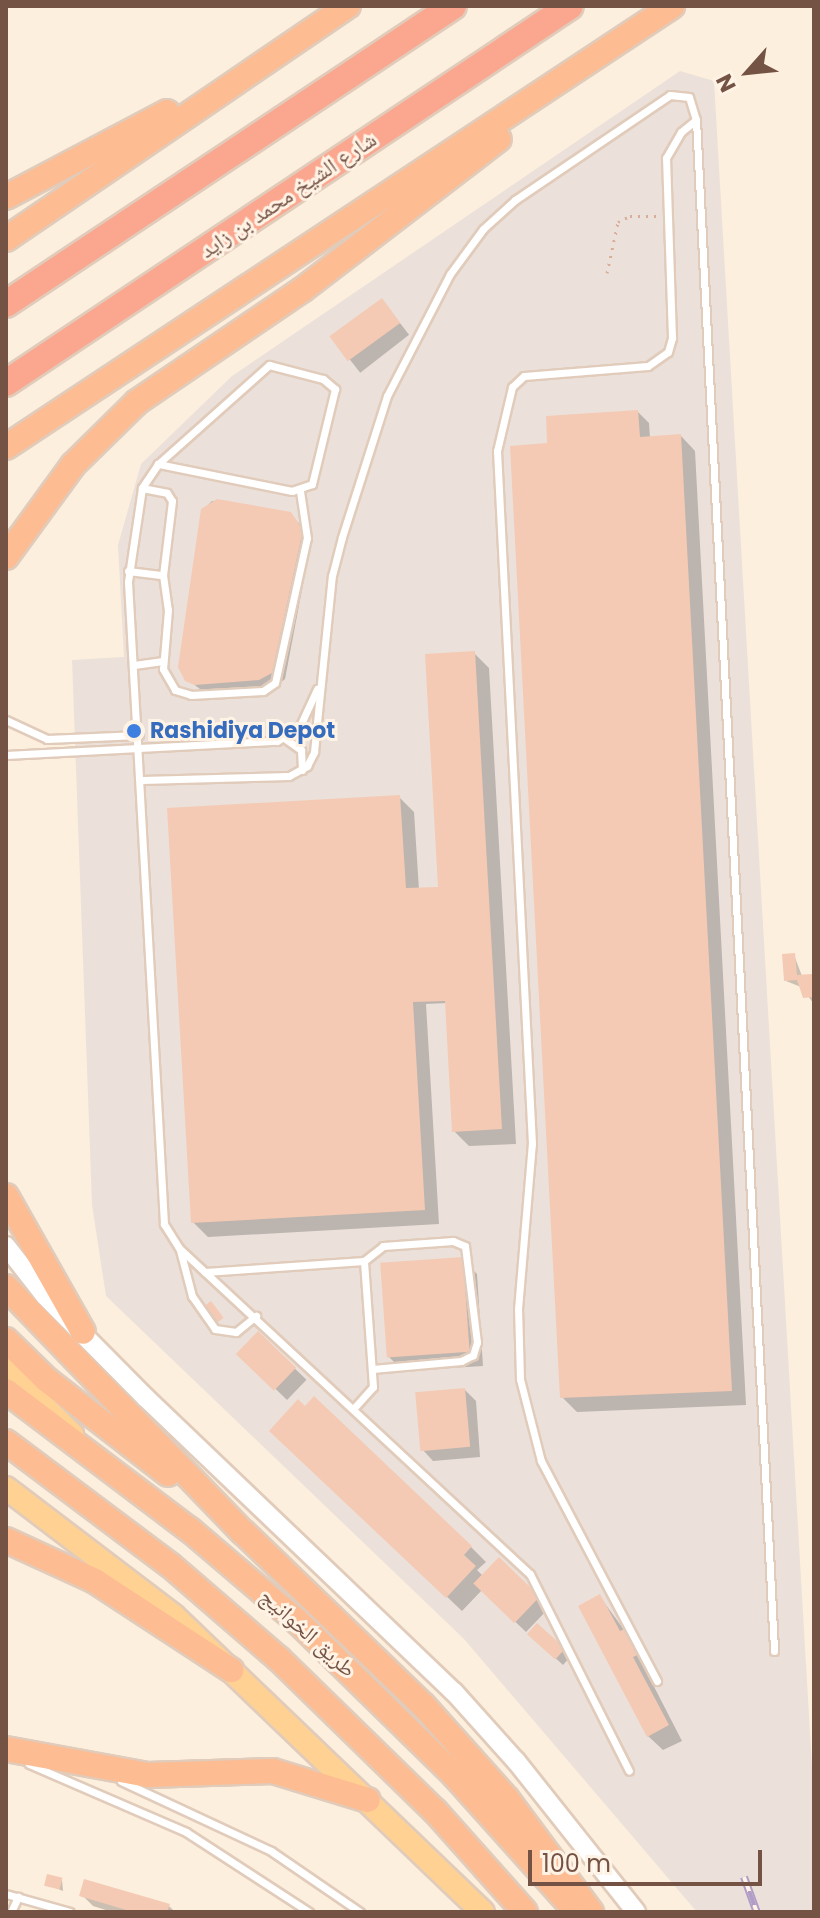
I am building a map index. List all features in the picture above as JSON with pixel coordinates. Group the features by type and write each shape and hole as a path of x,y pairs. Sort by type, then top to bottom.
{"highway":[{"path":"8,237 348,6"},
{"path":"6,304 453,6"},
{"name":"شارع الشيخ محمد بن زايد","path":"6,383 570,6"},
{"path":"6,447 100,388 672,6"},
{"path":"6,197 265,61"},
{"path":"6,557 49,493 117,420 384,228 512,127 533,98"},
{"path":"6,464 66,421 100,388"},
{"path":"6,1196 83,1332"},
{"path":"6,1287 243,1532 423,1705 507,1799 591,1912"},
{"path":"6,1340 47,1380 243,1532"},
{"name":"طريق الخوانيج","path":"6,1391 211,1547 351,1671 464,1785 576,1912"},
{"name":"طريق الخوانيج","path":"6,1442 170,1565 279,1659 425,1801 525,1912"},
{"path":"6,1540 95,1581 231,1670"},
{"path":"7,1749 148,1775 273,1771 368,1800"}],"main road":[{"path":"6,1369 55,1414 82,1448"},
{"path":"6,1488 138,1586 231,1670 483,1912"}],"street":[{"path":"6,1246 28,1278 209,1461 454,1692 516,1761 636,1912"}],"lane":[{"path":"142,780 289,776 302,770 314,752 317,689 332,576 370,447 387,396 460,258 515,200 670,95 689,97 696,120 774,1651"},
{"path":"657,1681 541,1461 520,1379 518,1309 532,1144 497,460 512,387 524,376 648,366 665,357 672,338 668,151 696,120"},
{"path":"300,491 315,478 336,394 328,381 280,365 258,371 158,464 142,488 128,571 142,780 159,1203 164,1224 179,1248 256,1316 530,1574 629,1771"},
{"path":"158,464 300,491"},
{"path":"142,488 167,493 172,501 163,575 168,610 163,661 169,684 183,694 263,691 275,683 307,538 300,491"},
{"path":"128,571 163,575"},
{"path":"134,665 163,661"},
{"path":"6,755 140,751 284,738 304,720 317,689"},
{"path":"6,720 33,735 65,740 139,735"},
{"path":"284,738 301,750 302,770"},
{"path":"64,755 65,740"},
{"path":"205,1272 364,1261 383,1246 453,1241 465,1246 477,1342 473,1355 461,1361 372,1369"},
{"path":"179,1248 192,1296 215,1329 236,1332 256,1316"},
{"path":"354,1408 373,1387 364,1261"},
{"path":"7,1749 38,1768 186,1832 309,1912"},
{"path":"70,1763 230,1829 360,1912"},
{"path":"6,1894 70,1912"},
{"path":"11,1912 18,1897"}],"path":[{"path":"607,273 621,219 668,216"}],"shaded area":[{"path":"680,71 714,81 814,1802 814,1912 697,1912 464,1639 106,1296 92,1205 72,660 124,657 118,545 141,464 232,376"}],"building":[{"path":"382,298 400,323 348,361 329,336"},
{"path":"638,410 640,437 681,434 732,1391 560,1398 510,446 547,443 546,416"},
{"path":"217,499 291,512 303,530 272,673 259,680 195,685 185,681 178,667 201,509"},
{"path":"475,651 502,1129 452,1132 445,1001 413,1002 425,1210 191,1223 167,808 400,795 406,888 438,887 425,654"},
{"path":"795,953 797,975 812,974 814,957 814,997 803,998 797,980 784,981 782,954"},
{"path":"463,1257 470,1352 387,1358 380,1263"},
{"path":"211,1301 224,1318 211,1327 198,1311"},
{"path":"258,1331 296,1368 274,1391 236,1354"},
{"path":"465,1388 470,1447 420,1451 415,1392"},
{"path":"314,1396 472,1546 464,1555 476,1566 446,1598 269,1431 298,1399 305,1406"},
{"path":"499,1557 540,1597 514,1623 473,1584"},
{"path":"600,1594 620,1631 629,1627 642,1653 633,1657 669,1725 647,1737 578,1606"},
{"path":"537,1623 565,1648 555,1660 527,1634"},
{"path":"47,1874 63,1878 60,1890 44,1886"},
{"path":"84,1879 170,1904 167,1912 133,1912 79,1896"}],"railway":[{"path":"744,1877 757,1912"}],"place":[{"name":"Rashidiya Depot","path":"134,731"}]}
